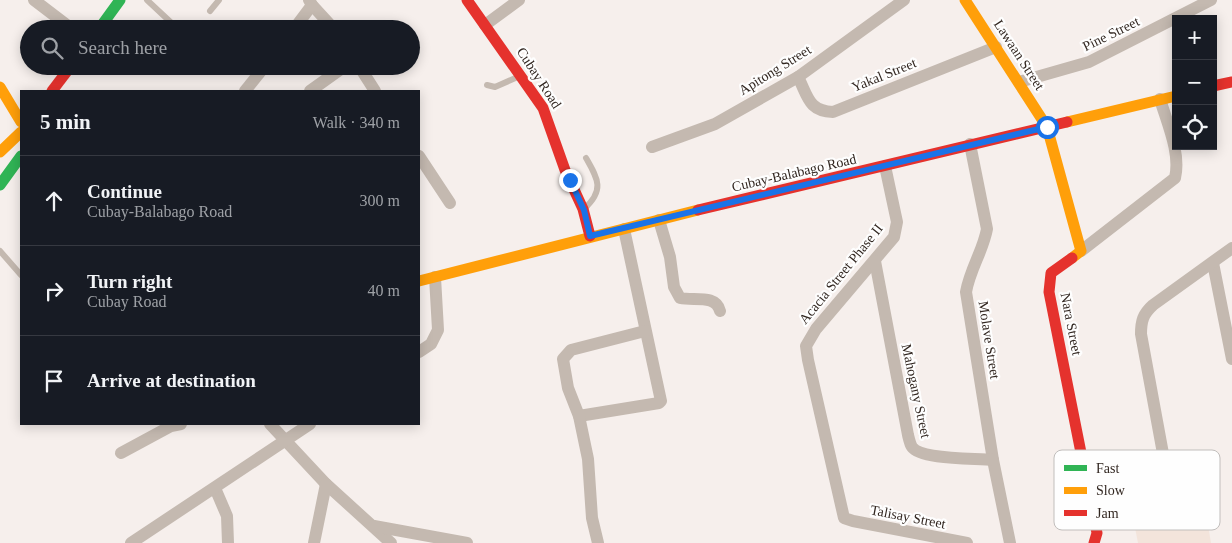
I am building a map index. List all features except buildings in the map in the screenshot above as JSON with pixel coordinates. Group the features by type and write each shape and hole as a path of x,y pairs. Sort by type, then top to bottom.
{"main road":[{"path":"106,20 120,0"},
{"name":"Cubay Road","path":"467,0 521,75 548,119 565,170 584,210 590,236"},
{"name":"Lawaan Street","path":"965,0 1047,127"},
{"path":"120,20 124,14"},
{"path":"53,90 64,75"},
{"path":"1217,85 1232,82"},
{"path":"0,87 20,120"},
{"name":"Cubay-Balabago Road","path":"420,281 590,236 1172,97"},
{"path":"1047,127 1081,251"},
{"path":"0,152 20,133"},
{"path":"0,185 20,157"},
{"name":"Nara Street","path":"1080,450 1049,292 1051,273 1081,251"},
{"name":"Nara Street","path":"1094,543 1096,530"}],"street":[{"path":"34,0 60,20"},
{"path":"485,25 519,0"},
{"name":"Apitong Street","path":"652,147 715,124 798,76 904,0"},
{"name":"Pine Street","path":"1019,82 1089,62 1211,0"},
{"path":"300,20 311,3 326,20"},
{"name":"Yakal Street","path":"798,76 813,107 821,111 833,112 996,47"},
{"path":"246,90 258,75"},
{"path":"311,90 332,75"},
{"path":"365,75 374,90"},
{"path":"1081,251 1175,178 1177,168 1176,157 1160,100"},
{"name":"Molave Street","path":"970,144 987,229 984,242 970,272 966,292 993,460 1010,543"},
{"path":"420,158 450,203"},
{"name":"Acacia Street Phase II","path":"844,518 806,346 816,329 894,238 897,222 885,166"},
{"path":"658,220 670,257 674,286 680,298 712,300 718,305 720,311"},
{"path":"579,416 659,403 661,401 624,229"},
{"path":"1162,450 1141,334 1141,322 1145,312 1153,305 1232,248"},
{"name":"Mahogany Street","path":"875,260 908,435 912,447 922,453 935,456 993,460"},
{"path":"1213,263 1232,359"},
{"path":"420,351 431,344 438,330 435,277"},
{"path":"598,543 592,518 588,459 579,416 568,388 563,359 566,354 577,348 645,331"},
{"path":"121,453 176,425"},
{"path":"271,425 326,484 391,543"},
{"path":"132,543 308,425"},
{"path":"314,543 326,484"},
{"path":"215,488 228,522 228,543"},
{"name":"Talisay Street","path":"844,518 944,541 967,543"},
{"path":"374,526 460,542"}],"lane":[{"path":"147,0 168,20"},
{"path":"210,11 219,0"},
{"path":"487,85 495,87 521,75"},
{"path":"584,210 595,196 598,183 597,176 586,158"},
{"path":"0,251 20,273"}],"shaded area":[{"path":"1135,530 1209,530 1211,543 1138,543"}],"traffic: fast":[{"path":"106,20 120,0"},
{"path":"0,185 20,157"}],"traffic: slow":[{"path":"965,0 1047,127 1081,251 1072,258"},
{"path":"0,87 20,120"},
{"path":"1067,122 1172,97"},
{"path":"0,152 20,133"},
{"path":"420,281 698,210"}],"traffic: jam":[{"path":"467,0 543,108 565,170 583,209 590,236"},
{"path":"53,90 64,75"},
{"path":"1217,85 1232,82"},
{"path":"698,210 1067,122"},
{"path":"1072,258 1051,273 1049,292 1080,450"},
{"path":"1094,543 1096,530"}],"route":[{"path":"570,180 584,210 590,236 778,193 970,144 1047,127"}]}
